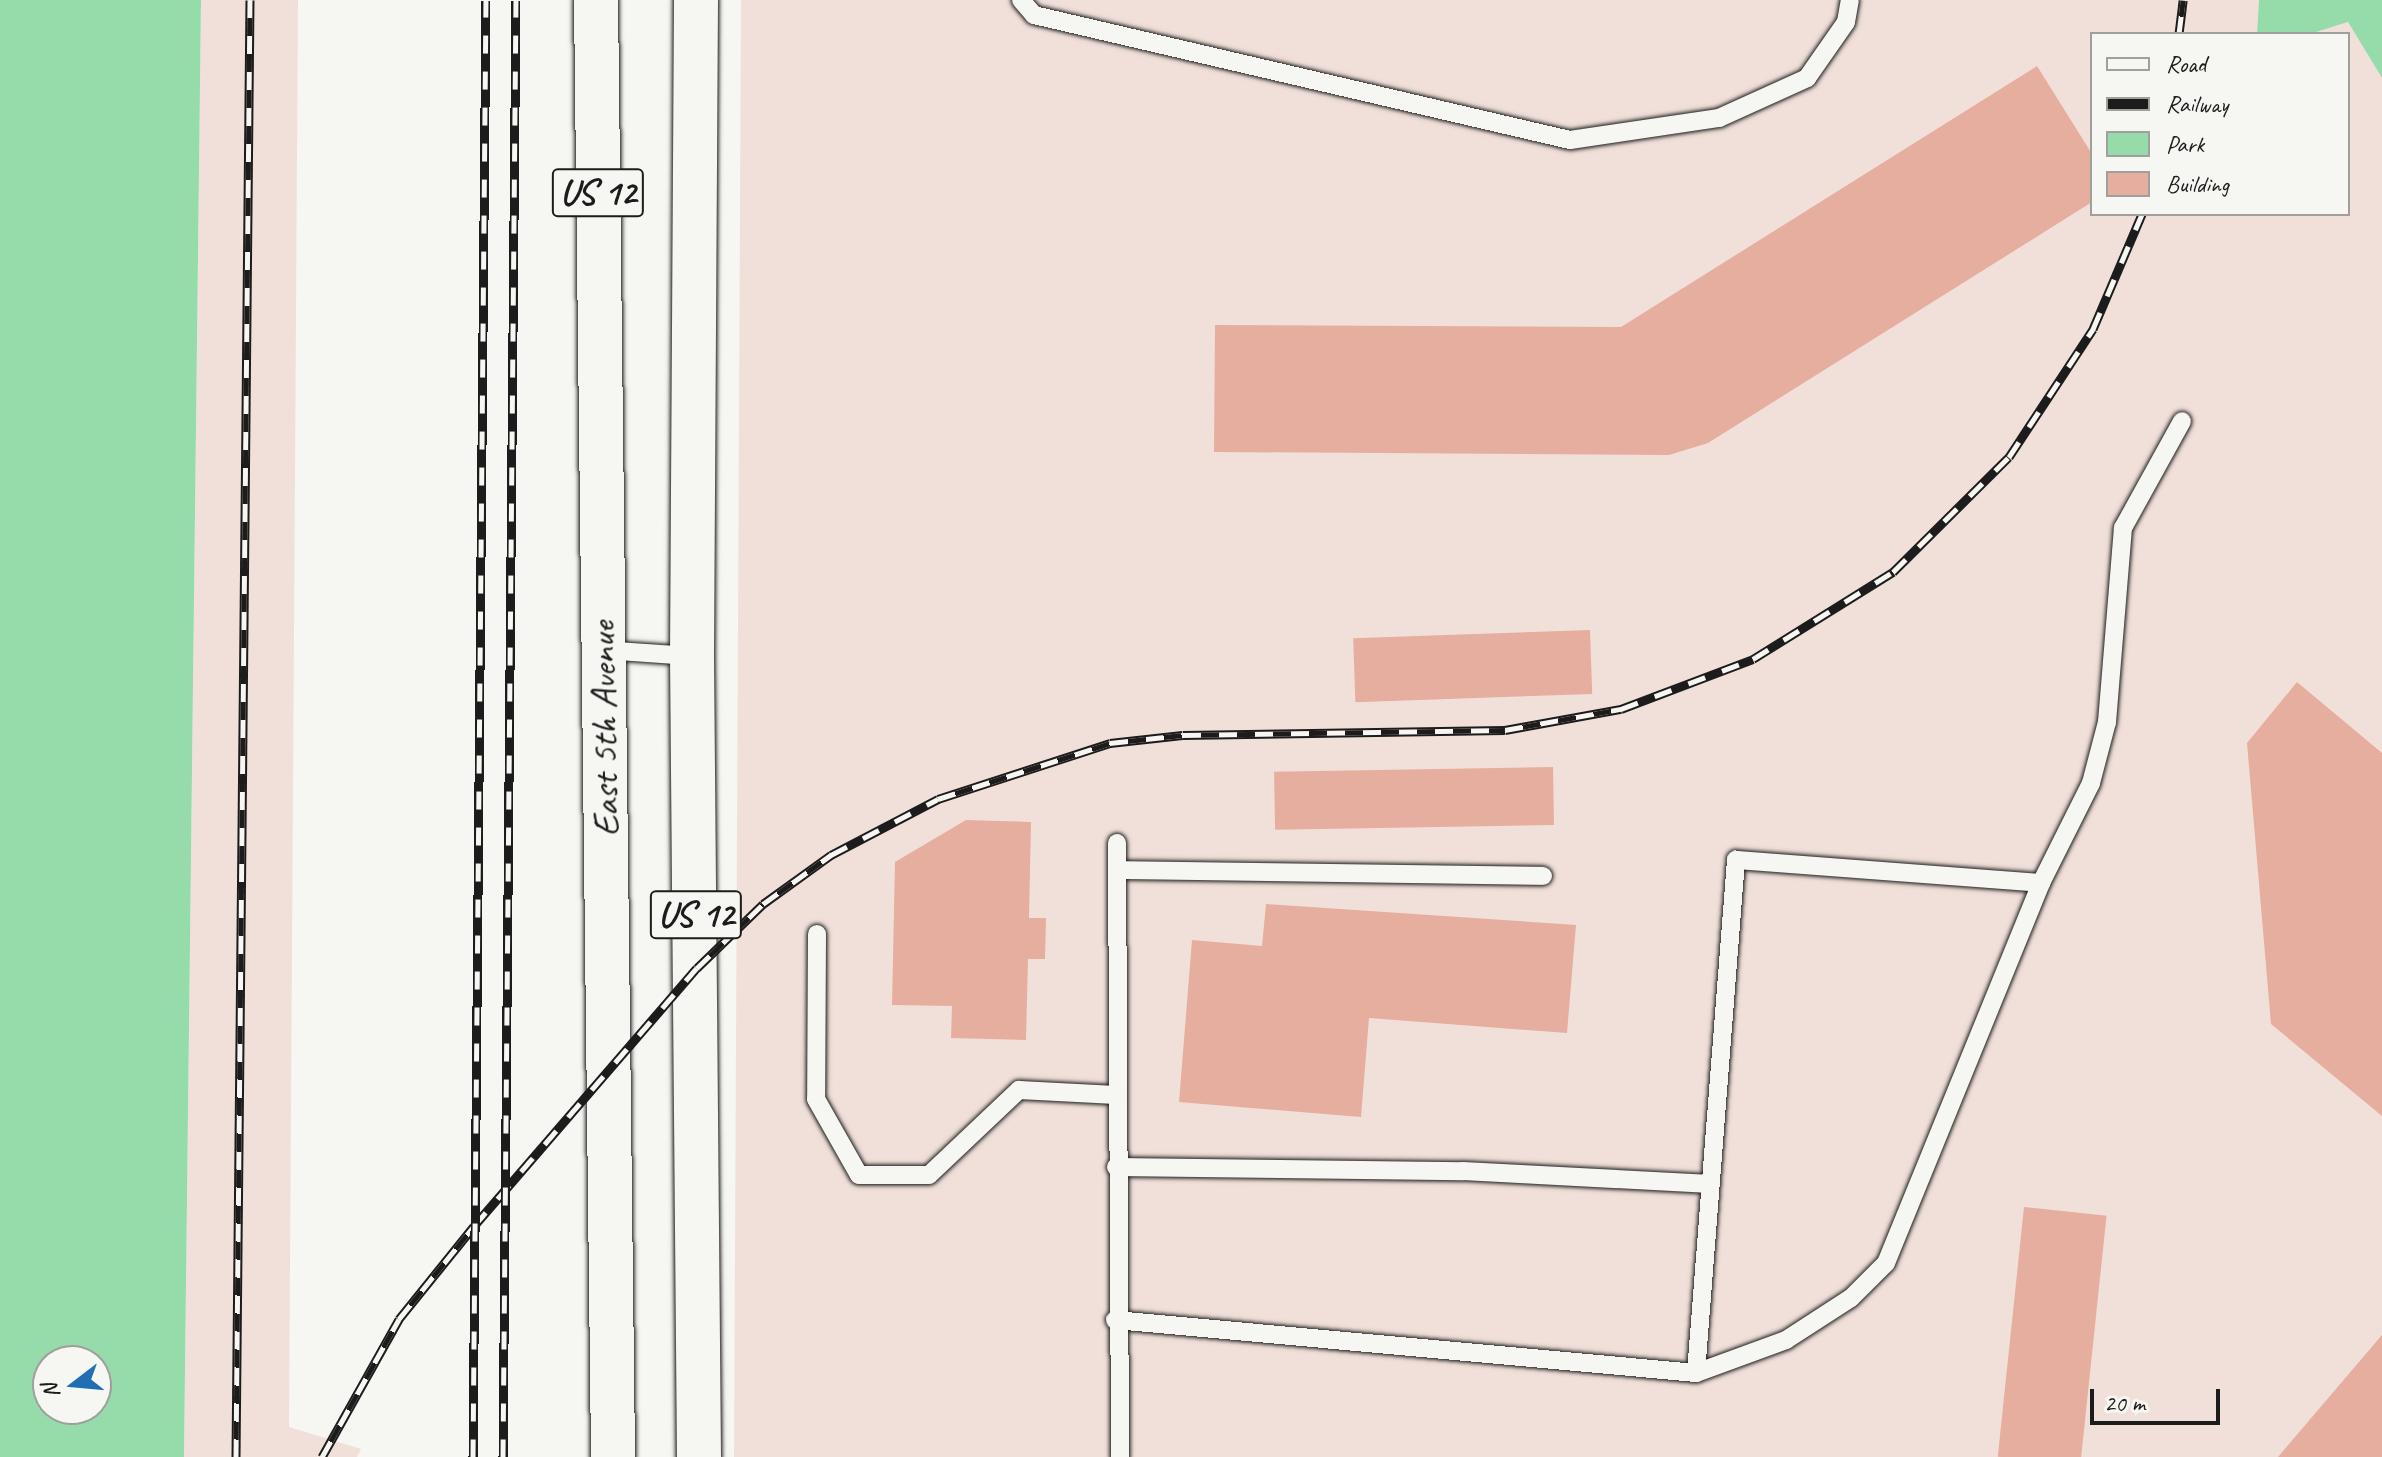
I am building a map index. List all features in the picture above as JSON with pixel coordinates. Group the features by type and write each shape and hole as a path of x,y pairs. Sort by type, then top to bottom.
{"main road":[{"name":"East 5th Avenue","path":"596,0 613,1457"},
{"name":"US 12","path":"696,0 692,656 699,1457"}],"lane":[{"path":"1021,0 1034,15 1570,140 1719,118 1807,78 1846,22 1850,0"},
{"path":"1115,1320 1696,1373 1786,1340 1851,1298 1886,1263 2041,883 2091,783 2107,722 2123,528 2182,421"},
{"path":"603,650 692,656"},
{"path":"1117,843 1115,1320 1120,1457"},
{"path":"1696,1373 1736,860 2041,883"},
{"path":"1117,870 1543,876"},
{"path":"817,934 816,1099 859,1175 929,1175 1019,1090 1116,1095"},
{"path":"1116,1167 1463,1171 1711,1184"}],"shaded area":[{"path":"201,0 298,0 289,1427 361,1449 357,1457 184,1457"},
{"path":"741,0 2259,0 2257,32 2090,32 2090,216 2350,216 2350,32 2316,32 2348,22 2382,78 2382,1457 734,1457"}],"green space":[{"path":"0,0 201,0 184,1457 0,1457"},
{"path":"2259,0 2382,0 2382,78 2348,22 2316,32 2257,32"}],"building":[{"path":"2037,66 2090,151 2090,203 1708,443 1669,455 1214,452 1215,325 1621,327"},
{"path":"1590,630 1592,694 1355,702 1353,638"},
{"path":"2297,682 2382,753 2382,1116 2271,1024 2247,743"},
{"path":"1553,767 1554,825 1275,830 1274,772"},
{"path":"966,820 1031,822 1029,918 1046,918 1045,959 1028,959 1026,1040 951,1038 952,1006 892,1005 895,862"},
{"path":"1266,904 1576,925 1567,1033 1369,1018 1361,1117 1179,1102 1192,940 1262,946"},
{"path":"2024,1207 2107,1216 2081,1457 1998,1457"},
{"path":"2382,1335 2382,1457 2278,1457"}],"railway":[{"path":"236,1457 250,0"},
{"path":"473,1457 486,0"},
{"path":"503,1457 516,0"},
{"path":"2179,32 2183,0"},
{"path":"322,1457 399,1319 474,1226 697,968 763,904 831,855 938,799 1110,743 1183,735 1505,730 1621,709 1753,659 1893,572 2009,457 2093,329 2141,216"}]}
